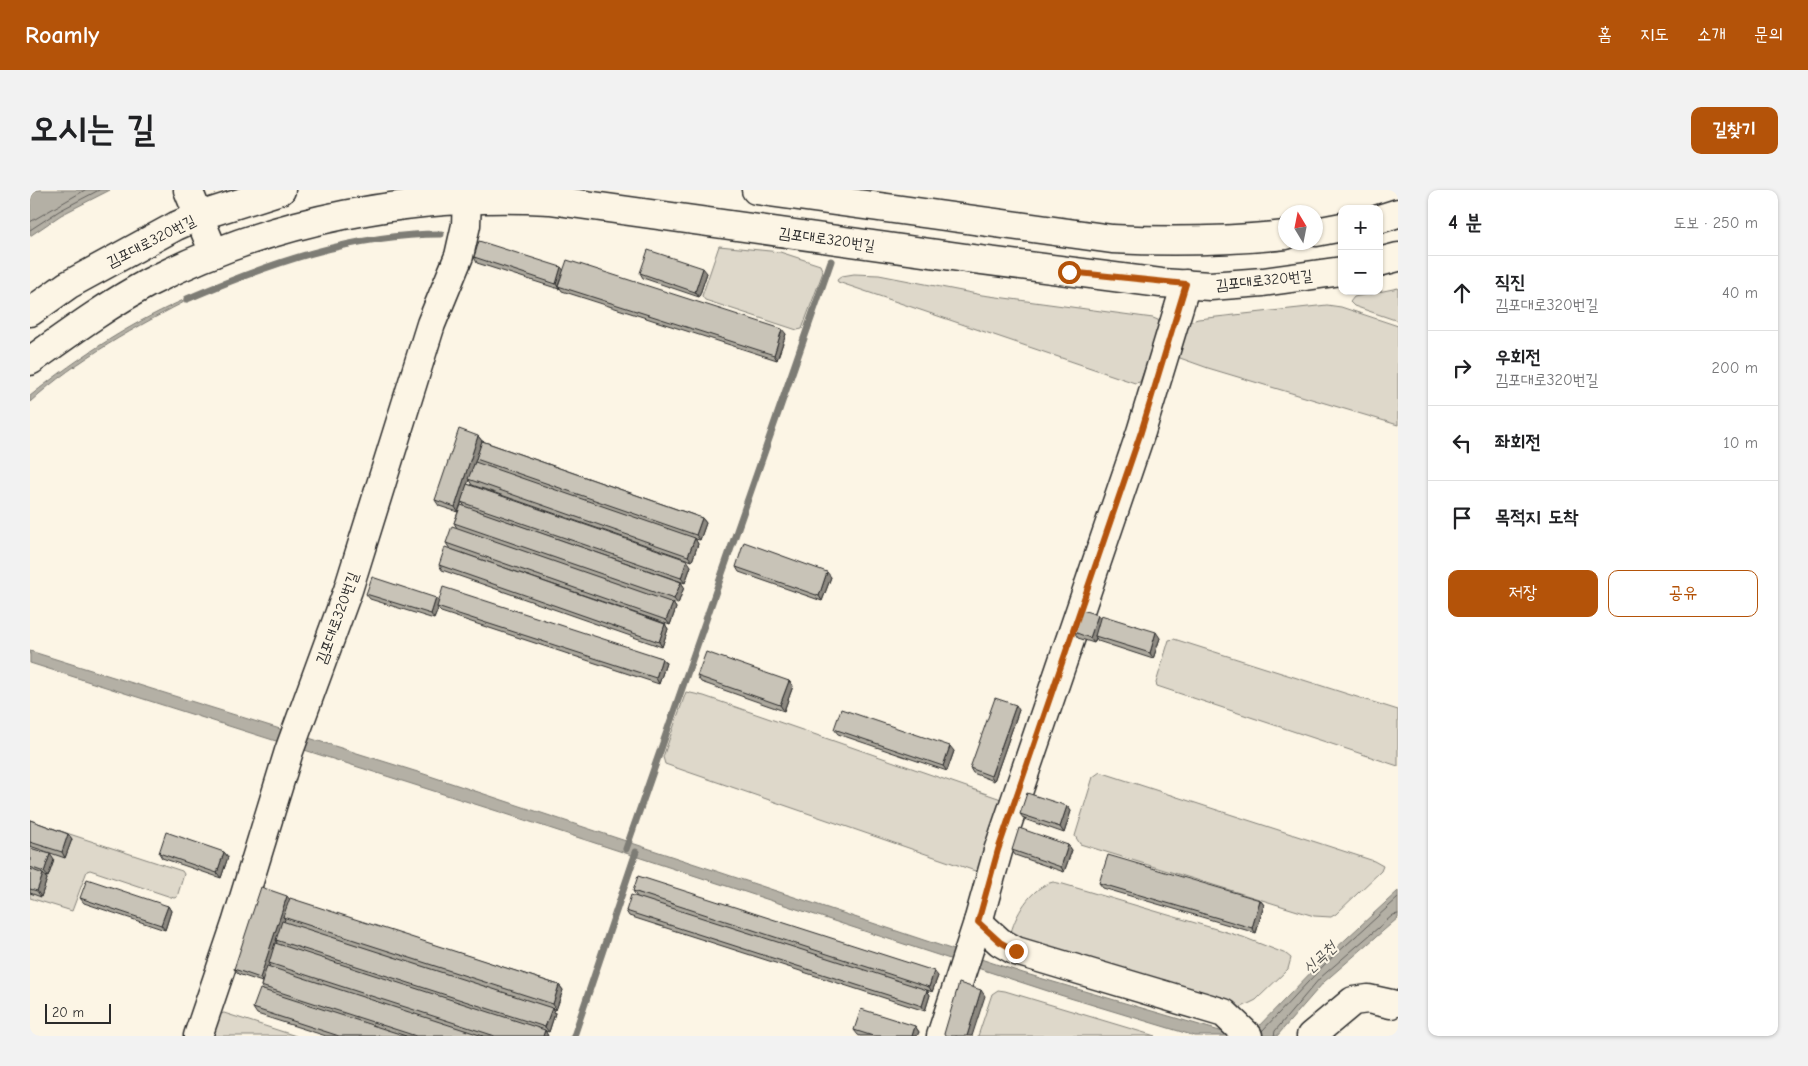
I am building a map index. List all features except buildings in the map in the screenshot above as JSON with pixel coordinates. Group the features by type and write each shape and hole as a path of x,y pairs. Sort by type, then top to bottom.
{"street":[{"path":"188,190 214,253"},
{"name":"김포대로320번길","path":"30,312 68,285 130,250 199,216 281,190"},
{"path":"756,190 1112,239 1169,242 1229,241 1278,236"},
{"name":"김포대로320번길","path":"30,361 117,301 151,282 214,253 296,226 345,214 467,198 501,197 550,200 1059,271 1186,284 1210,286 1263,282 1338,272"},
{"name":"김포대로320번길","path":"198,1036 236,924 293,740 348,590 431,324 459,256 466,225 467,198"},
{"path":"1383,218 1398,213"},
{"path":"1323,231 1338,228"},
{"path":"1383,261 1398,257"},
{"path":"941,1036 978,922 998,850 1141,432 1186,284"},
{"path":"978,922 1000,942 1016,951 1207,1006 1224,1013 1241,1028"},
{"path":"1311,1036 1353,1001 1368,999 1391,1004"}],"shaded area":[{"path":"719,246 780,252 820,265 823,272 802,329 797,330 705,300 702,296"},
{"path":"854,274 879,275 982,295 1153,318 1158,320 1160,326 1140,382 1135,383 838,282 837,280 842,276"},
{"path":"1398,288 1398,321 1354,306 1350,302 1354,297 1383,295 1383,291"},
{"path":"1327,305 1341,307 1398,326 1398,425 1208,368 1180,358 1175,354 1189,322 1198,319"},
{"path":"1174,639 1398,710 1398,766 1157,686 1156,683 1169,640"},
{"path":"686,692 704,696 1004,800 981,873 665,764 663,757"},
{"path":"1100,772 1374,861 1383,866 1381,871 1336,914 1331,917 1314,916 1080,844 1075,836 1093,777"},
{"path":"30,821 182,871 184,874 177,897 174,898 90,870 87,871 72,911 30,898"},
{"path":"1053,882 1243,937 1286,954 1291,958 1288,969 1256,1000 1238,1009 1010,937 1015,920 1031,896 1045,885"},
{"path":"998,990 1155,1036 978,1036 992,994"},
{"path":"224,1013 296,1036 210,1036 220,1014"}],"water":[{"path":"30,190 110,190 61,215 30,236"},
{"path":"193,296 108,344 48,386 30,402 30,396 88,353 150,316"},
{"path":"30,651 421,773 1023,973 1230,1034 1252,1033 1321,962 1398,891 1398,918 1324,982 1277,1036 1195,1036 1060,995 500,812 30,663"}],"waterway":[{"path":"187,299 248,274 311,253 375,239 441,234"},
{"path":"626,849 831,261"},
{"path":"574,1036 636,852"}],"route":[{"path":"1016,951 988,933 978,922 998,850 1085,591 1141,432 1168,349 1186,284 1161,283 1069,272"}],"water label":[{"name":"신곡천","path":"1319,957"}]}
